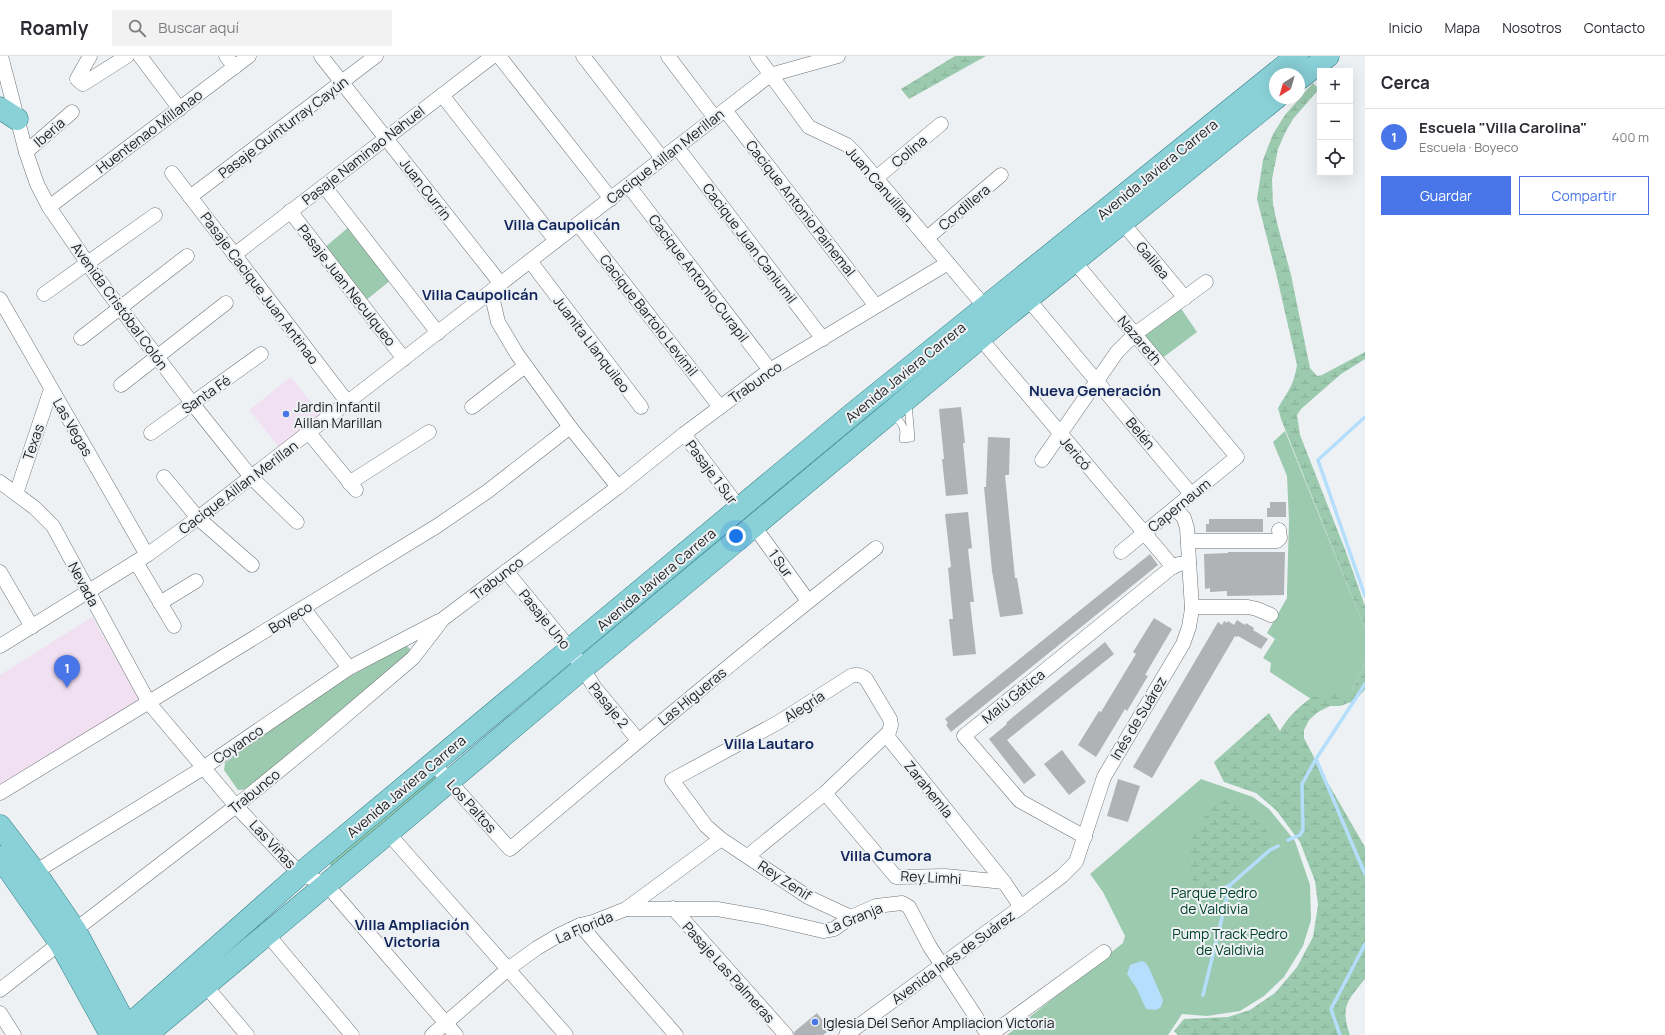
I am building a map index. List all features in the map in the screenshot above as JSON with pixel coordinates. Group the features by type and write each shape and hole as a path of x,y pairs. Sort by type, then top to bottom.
{"main road":[{"name":"Avenida Javiera Carrera","path":"121,1033 300,874 571,650 855,412 992,315 1297,56"},
{"path":"1305,74 1328,56"},
{"name":"Avenida Javiera Carrera","path":"146,1035 582,669 980,338 992,315 1028,299 1074,260 1269,104"},
{"path":"0,826 35,872 67,936 121,1033"},
{"path":"4,869 67,936"}],"street":[{"name":"Avenida Cristóbal Colón","path":"1,56 9,113 26,152 37,184 50,207 87,263 192,403 251,477 297,522"},
{"path":"90,56 78,79 83,84 127,56"},
{"path":"140,56 180,108"},
{"name":"Huentenao Millanao","path":"50,207 180,108 231,61 249,56"},
{"name":"Juan Currin","path":"321,56 386,138 496,288 498,322 525,366 618,487"},
{"name":"Pasaje Quinturray Cayún","path":"190,197 376,56"},
{"name":"Pasaje Naminao Nahuel","path":"234,255 493,56"},
{"path":"498,56 610,199"},
{"path":"583,56 662,158"},
{"name":"Cacique Antonio Painemal","path":"668,56 720,114 876,306"},
{"name":"Juan Canuillan","path":"757,56 810,127 847,145 992,315"},
{"name":"Cacique Aillan Merillan","path":"0,646 142,558 198,518 770,75 837,56"},
{"path":"442,95 556,241"},
{"name":"Iberia","path":"26,152 72,112"},
{"name":"Colina","path":"876,178 941,124"},
{"name":"Cacique Juan Caniumil","path":"677,147 823,339"},
{"name":"Pasaje Cacique Juan Antinao","path":"172,174 348,403"},
{"name":"Cordillera","path":"926,238 1001,175"},
{"name":"Cacique Antonio Curapil","path":"628,185 770,370"},
{"path":"324,186 438,333"},
{"name":"Pasaje Juan Neculqueo","path":"290,212 404,359"},
{"path":"44,294 155,215"},
{"name":"Galilea","path":"1122,222 1185,298"},
{"name":"Cacique Bartolo Levimil","path":"578,224 720,407"},
{"path":"81,338 187,256"},
{"name":"Nazareth","path":"1074,260 1237,457"},
{"name":"Juanita Llanquileo","path":"530,261 641,407"},
{"name":"Trabunco","path":"0,990 67,936 236,806 413,658 443,619 618,487 684,434 770,370 948,263"},
{"path":"1042,460 1117,352 1135,334 1206,282"},
{"name":"Belén","path":"1028,299 1191,494"},
{"path":"121,385 226,303"},
{"name":"Las Vegas","path":"1,307 51,389 142,558 160,602 174,626"},
{"name":"Jericó","path":"980,338 1173,567"},
{"name":"Santa Fé","path":"151,433 261,354"},
{"path":"472,408 525,366"},
{"name":"Texas","path":"16,494 51,389"},
{"name":"Boyeco","path":"0,793 304,609 437,526 488,491 570,426"},
{"path":"309,433 353,487 429,432"},
{"name":"Pasaje 1 Sur","path":"684,434 740,509"},
{"name":"Capernaum","path":"1121,552 1237,457"},
{"path":"164,477 198,518 252,565"},
{"name":"Nevada","path":"0,482 35,508 53,526 149,703"},
{"name":"Inés de Suárez","path":"1021,907 1062,876 1076,862 1104,777 1183,644 1189,627 1192,607 1186,523 1184,518 1175,508"},
{"name":"1 Sur","path":"754,526 808,601"},
{"path":"1188,541 1277,540 1280,538 1280,530"},
{"name":"Las Higueras","path":"510,849 638,740 808,601 876,548"},
{"name":"Malú Gática","path":"1085,837 1020,801 964,736 1173,567 1179,564 1189,563"},
{"name":"Pasaje Uno","path":"506,571 571,650 582,669"},
{"path":"0,572 32,627"},
{"path":"160,602 196,581"},
{"path":"1192,607 1248,607 1271,615"},
{"path":"304,609 349,668"},
{"name":"Coyanco","path":"35,872 203,768 349,668 443,619"},
{"name":"Pasaje 2","path":"582,669 595,688 638,740"},
{"name":"Alegría","path":"721,839 706,826 672,780 779,722 851,676 859,675 866,679 890,719 891,728 886,736"},
{"name":"Las Viñas","path":"149,703 236,806 300,874 326,884"},
{"path":"748,856 825,793 886,736"},
{"name":"Zarahemla","path":"886,736 1004,882 1021,907"},
{"name":"Los Paltos","path":"433,764 510,849"},
{"name":"Rey Limhi","path":"825,793 896,877 945,876 1004,882"},
{"path":"388,833 566,1035"},
{"name":"Rey Zenif","path":"721,839 808,897 851,917"},
{"name":"La Florida","path":"432,1035 508,969 537,948 580,925 593,922 626,909 721,839"},
{"path":"326,884 456,1035"},
{"name":"La Granja","path":"626,909 717,909 763,916 823,931 834,929 851,917 876,906 898,903 906,905 909,907 930,947 989,1035"},
{"name":"Avenida Inés de Suárez","path":"846,1035 1021,907"},
{"name":"Pasaje Las Palmeras","path":"673,908 786,1035"},
{"path":"580,925 676,1035"},
{"path":"267,934 352,1035"},
{"path":"989,1035 1104,952"},
{"path":"191,970 248,1035"},
{"path":"0,1013 14,1035"}],"lane":[{"path":"889,413 902,424 904,429 903,439 911,438 907,399"}],"shaded area":[{"name":"Jardin Infantil Aillan Marillan","path":"291,377 323,418 282,451 249,410"},
{"path":"92,617 141,701 0,784 0,675"}],"green space":[{"path":"955,56 986,56 909,99 901,89"},
{"path":"1313,83 1317,87 1317,91 1293,119 1278,149 1272,179 1273,204 1291,275 1310,368 1317,376 1322,375 1365,352 1365,359 1341,374 1301,409 1297,415 1300,435 1346,552 1365,606 1365,629 1281,419 1278,408 1292,383 1297,365 1257,199 1263,160 1273,134 1285,115 1295,104 1305,104 1305,92"},
{"path":"350,226 391,280 365,301 324,248"},
{"path":"1180,307 1197,332 1161,359 1143,333"},
{"path":"1285,431 1365,629 1365,663 1352,690 1342,693 1316,696 1311,699 1270,672 1271,663 1263,658 1275,639 1267,633 1287,598 1289,521 1287,476 1273,442"},
{"path":"406,645 412,651 249,789 238,790 224,770 225,763 259,737 349,677"},
{"path":"1365,663 1365,689 1362,693 1354,701 1340,706 1330,706 1318,712 1309,720 1304,730 1304,738 1321,771 1365,847 1365,979 1347,1005 1346,1018 1350,1035 1178,1035 1174,1031 1184,1019 1228,1017 1250,1010 1275,993 1297,967 1313,937 1318,905 1315,881 1300,842 1276,810 1256,793 1224,782 1214,762 1269,713 1280,731 1293,714 1311,698 1324,693 1345,692 1352,690"},
{"path":"435,774 442,783 335,870 326,860"},
{"name":"Parque Pedro de Valdivia","path":"1201,779 1253,797 1269,809 1295,841 1310,885 1311,920 1303,946 1284,977 1264,996 1240,1011 1207,1016 1182,1014 1168,1035 1007,1035 1123,943 1125,936 1103,892 1090,874"},
{"path":"1225,800 1240,806 1254,816 1265,828 1273,843 1237,875 1200,894 1193,880 1188,860 1191,839 1199,823 1205,816 1218,804"}],"water":[{"path":"1142,961 1146,963 1149,968 1163,1000 1161,1007 1156,1010 1146,1009 1137,989 1127,974 1130,965"}],"building":[{"path":"961,407 968,494 946,496 939,409"},
{"path":"988,437 1010,438 1009,475 1005,475 1015,578 1017,578 1023,614 1000,617 992,571 984,487 986,487"},
{"path":"1270,502 1286,502 1286,517 1267,517 1267,508 1270,508"},
{"path":"968,512 972,548 968,549 974,602 970,602 976,654 953,656 949,619 953,619 948,568 951,567 945,514"},
{"path":"1209,519 1263,519 1263,532 1206,532 1206,524 1209,524"},
{"path":"1228,552 1285,552 1284,595 1227,596 1227,591 1210,592 1210,588 1205,589 1204,554"},
{"path":"1150,554 1158,565 951,732 946,725 948,723 945,719"},
{"path":"1154,618 1172,629 1145,675 1148,676 1127,711 1125,709 1096,757 1078,745 1099,711 1101,712 1136,654 1133,652"},
{"path":"1237,620 1245,625 1246,623 1254,628 1253,630 1268,639 1261,649 1238,636 1235,636 1152,778 1133,767 1218,622 1222,625 1224,621 1227,623 1228,621 1234,625"},
{"path":"1105,642 1114,654 1007,740 1036,775 1024,784 989,739 1013,717"},
{"path":"1062,750 1086,782 1069,795 1044,764"},
{"path":"1118,779 1140,786 1128,822 1107,816"},
{"name":"Iglesia Del Señor Ampliacion Victoria","path":"817,1013 830,1030 823,1035 794,1035 794,1032"}],"waterway":[{"path":"1365,417 1318,460 1365,596"},
{"path":"1365,684 1316,759 1365,874"},
{"path":"1288,840 1300,835 1303,830 1302,784 1316,759"},
{"path":"1201,898 1230,885 1270,850 1278,846"},
{"path":"1203,995 1230,885"},
{"path":"1340,1035 1331,1009 1365,944"}],"place":[{"name":"Jardin Infantil Aillan Marillan","path":"286,414"},
{"name":"Escuela \"Villa Carolina\"","path":"67,688"},
{"name":"Iglesia Del Señor Ampliacion Victoria","path":"815,1022"}],"district":[{"name":"Villa Caupolicán","path":"562,224"},
{"name":"Villa Caupolicán","path":"480,294"},
{"name":"Nueva Generación","path":"1095,390"},
{"name":"Villa Lautaro","path":"769,743"},
{"name":"Villa Cumora","path":"886,855"},
{"name":"Villa Ampliación Victoria","path":"412,932"}],"park label":[{"name":"Pump Track Pedro de Valdivia","path":"1230,942"}]}
